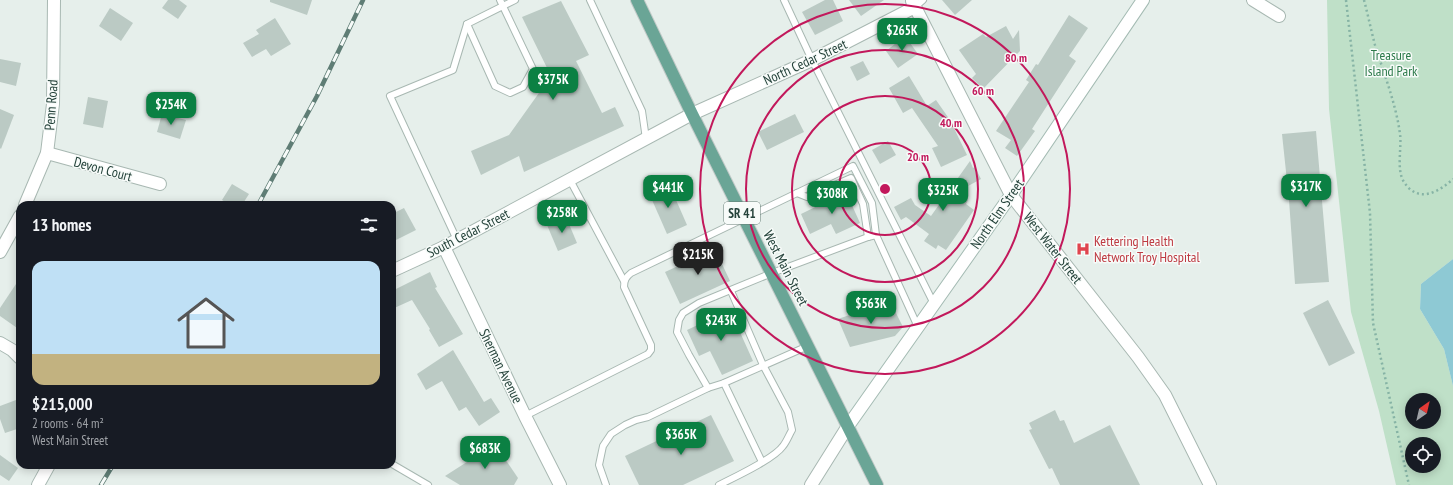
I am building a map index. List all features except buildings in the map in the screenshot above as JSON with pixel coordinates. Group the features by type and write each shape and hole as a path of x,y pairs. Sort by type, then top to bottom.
{"main road":[{"name":"West Main Street","path":"637,0 692,114 877,485"}],"street":[{"name":"Penn Road","path":"27,201 47,153 53,104 54,0"},
{"name":"North Elm Street","path":"811,485 848,426 1011,195 1142,0"},
{"path":"1254,0 1279,16"},
{"name":"North Cedar Street","path":"692,114 812,60 917,2"},
{"name":"West Water Street","path":"917,2 1011,195 1138,357 1165,395 1210,485"},
{"name":"South Cedar Street","path":"396,270 444,247 692,114"},
{"name":"Devon Court","path":"47,153 160,184"},
{"path":"0,252 16,223"},
{"name":"Sherman Avenue","path":"444,247 525,416 560,484"},
{"path":"0,343 16,354"},
{"path":"38,485 47,469"}],"lane":[{"path":"457,240 390,96 453,70 467,24 502,3 515,0"},
{"path":"590,0 642,111 646,139"},
{"path":"784,0 812,60 934,304"},
{"path":"467,24 495,86 510,93 524,87 533,69 502,3"},
{"path":"624,281 631,273 853,166 872,204 876,235 918,327"},
{"path":"797,192 807,197 851,178 863,204 868,237"},
{"path":"525,416 648,354 651,350 651,345 627,295 624,287 624,281 570,180"},
{"path":"708,388 677,332 679,320 683,313 699,303 772,273 876,235"},
{"path":"719,485 762,462 783,447 792,430 788,412 764,366 731,291"},
{"path":"606,485 598,465 603,446 611,434 636,420 648,417 708,388 724,383 808,346"},
{"path":"724,383 762,462"},
{"path":"396,466 428,485"}],"path":[{"path":"1346,0 1370,213 1373,323 1409,485"},
{"path":"1364,0 1375,45 1388,84 1400,134 1400,167 1403,182 1414,192 1426,195 1443,188 1453,179"}],"green space":[{"name":"Treasure Island Park","path":"1327,0 1453,0 1453,259 1421,284 1420,309 1444,349 1453,386 1453,485 1396,485 1379,411 1351,312 1329,109"}],"water":[{"path":"1453,259 1453,386 1444,349 1420,309 1421,284"}],"railway":[{"path":"260,201 317,96 363,0"},
{"path":"101,485 111,469"}],"place":[{"name":"Kettering Health Network Troy Hospital","path":"1083,249"}]}
